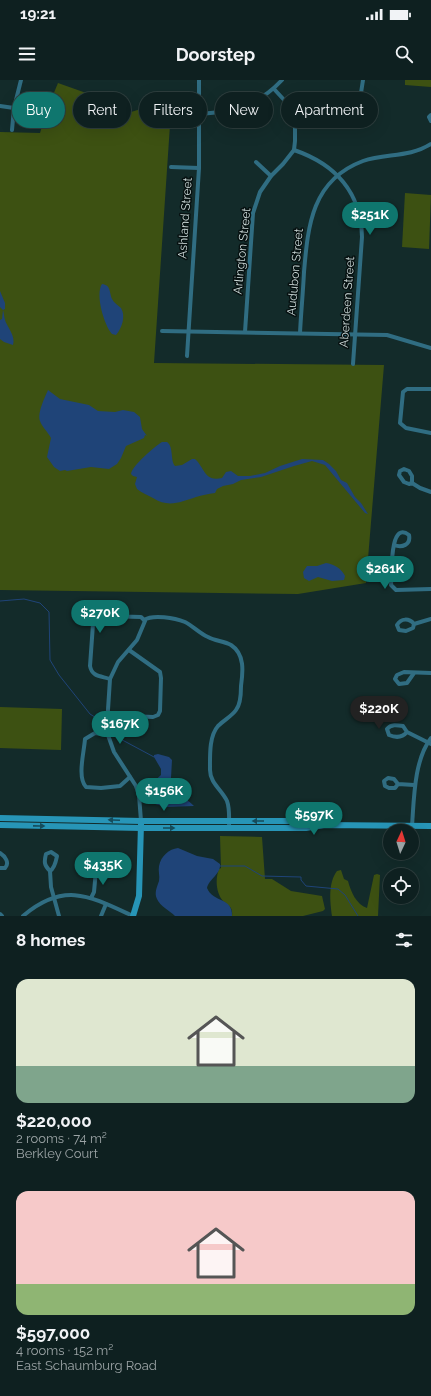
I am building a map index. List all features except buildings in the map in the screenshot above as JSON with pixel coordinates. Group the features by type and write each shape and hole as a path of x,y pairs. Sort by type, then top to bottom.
{"main road":[{"path":"0,818 141,821 309,821 325,825"},
{"path":"133,916 139,896 141,821"},
{"path":"0,825 141,828 306,828 325,825 383,826"},
{"path":"419,826 431,826"}],"street":[{"path":"18,92 21,80"},
{"name":"Ashland Street","path":"199,80 199,92"},
{"path":"207,113 223,112 248,105 274,89 282,80"},
{"path":"361,92 363,80"},
{"path":"274,89 286,102 292,112 296,130 294,150"},
{"path":"0,106 12,108"},
{"path":"431,115 431,121"},
{"name":"Ashland Street","path":"187,356 199,168 200,128"},
{"name":"Audubon Street","path":"300,333 308,228 318,201 326,189 338,176 363,161 409,154 431,144"},
{"name":"Arlington Street","path":"245,332 253,213 260,192 271,176 284,164 294,150"},
{"name":"Aberdeen Street","path":"294,150 318,160 338,176 347,185 356,202 360,218 362,237 353,364"},
{"path":"256,162 271,176"},
{"path":"171,167 199,168"},
{"path":"360,218 369,216"},
{"path":"162,331 387,335 431,348"},
{"path":"431,389 407,389 403,392 400,422 406,428 431,433"},
{"path":"412,483 431,492"},
{"path":"394,545 392,548 391,585 396,590 431,589"},
{"path":"110,679 94,675 91,671 90,666 93,624 97,618 104,616 141,617 144,621"},
{"path":"141,821 139,795 136,786 114,752 108,735 110,679 118,662 138,640 144,621 148,618 166,618 179,620 192,626 208,637 230,645 237,652 242,662 241,692 237,709 218,726 213,733 211,747 210,772 212,780 226,800 229,808 229,828"},
{"path":"414,624 431,619"},
{"path":"108,715 154,718 160,711 160,672 129,650"},
{"path":"414,673 431,673"},
{"path":"407,732 404,735 394,737 389,735 387,729 398,725 403,726 407,732 429,743"},
{"path":"108,735 95,733 85,740 81,776 83,783 86,787 101,788 120,786 130,777"},
{"path":"412,824 414,786 422,755 431,738"},
{"path":"398,784 414,786"},
{"path":"0,853 7,861 7,866 5,868 0,868"},
{"path":"91,898 94,892 96,870 98,866"},
{"path":"50,871 51,886 59,916"},
{"path":"23,916 37,905 54,898 74,894 91,898 133,916"},
{"path":"101,916 106,904"}],"green space":[{"path":"405,80 431,80 431,87 405,85"},
{"path":"58,83 83,92 73,92 73,128 131,128 131,112 139,110 139,128 170,128 154,363 384,365 366,583 298,594 0,590 0,132 40,133 42,128 65,128 65,92 54,92"},
{"path":"405,193 431,195 429,249 402,247"},
{"path":"0,707 62,709 61,750 0,748"},
{"path":"220,836 262,837 265,879 272,879 291,891 322,896 325,909 323,911 303,916 232,916 231,909 221,898 217,886 218,873 219,869 221,868"},
{"path":"341,870 344,879 348,881 354,897 360,904 367,908 374,875 380,875 378,916 332,916 330,898 332,881 337,871"}],"water":[{"path":"102,284 108,287 112,299 122,311 123,322 116,335 112,334 109,330 103,317 99,295"},
{"path":"0,291 5,303 5,309 3,310 0,307"},
{"path":"3,310 5,320 13,338 13,345 0,339 0,320 2,319"},
{"path":"48,390 60,399 89,405 98,411 115,412 123,410 134,412 140,417 142,429 147,436 145,435 144,438 126,446 117,464 109,469 91,467 60,471 54,467 47,457 51,438 39,418"},
{"path":"162,442 167,442 169,444 175,466 182,465 192,459 195,459 208,476 216,479 222,478 226,472 231,471 238,476 250,476 265,473 280,466 302,459 323,460 336,471 341,480 347,483 355,497 368,514 365,513 325,465 312,461 261,477 241,480 217,489 215,493 185,501 164,503 137,489 135,484 137,477 131,474 135,466"},
{"path":"326,563 340,569 344,573 344,580 332,581 318,577 309,581 304,578 303,572 307,566 317,566"},
{"path":"158,754 169,757 172,760 171,778 174,793 187,800 194,806 166,807 155,804 151,784 161,775 161,769 154,757 154,755"},
{"path":"178,848 197,856 213,859 220,864 219,871 207,888 210,893 229,906 232,916 175,916 158,902 156,892 159,881 160,862 166,854"}],"waterway":[{"path":"0,601 24,599 40,603 49,612 50,660 59,675 90,714 101,721"},
{"path":"110,732 154,757"},
{"path":"220,866 245,866 262,876 301,877 301,880 306,886 338,889 345,895 358,916"}]}
